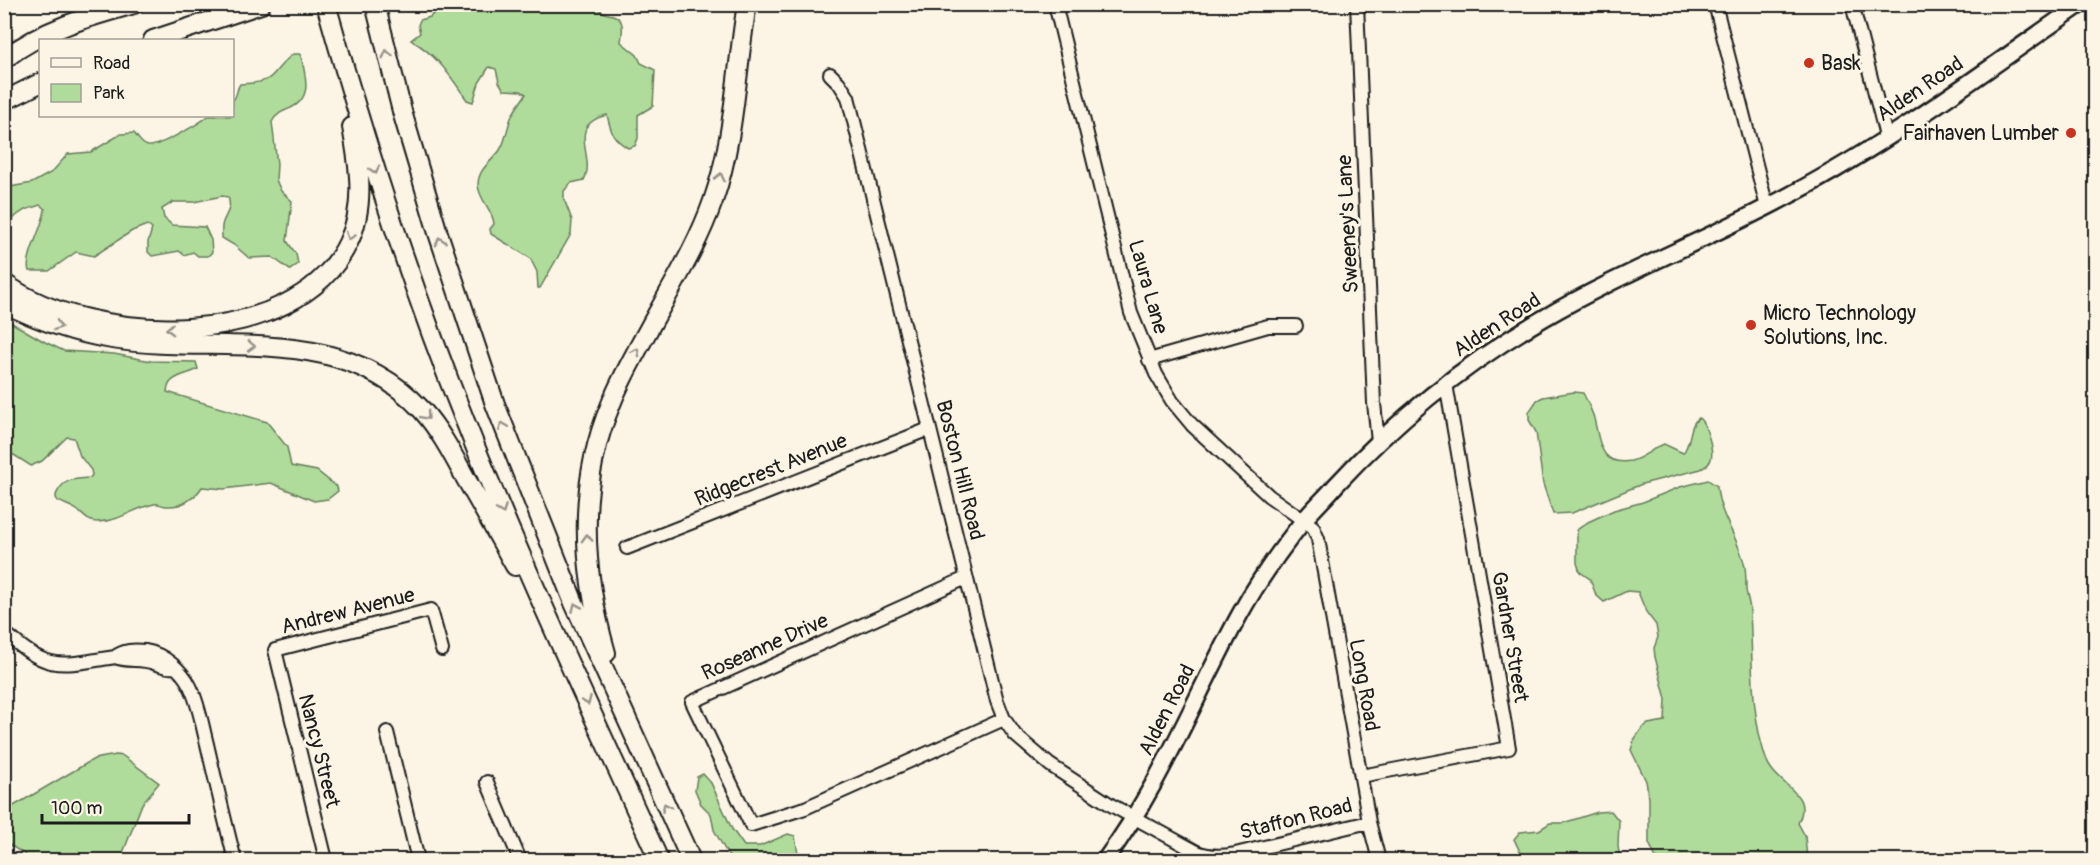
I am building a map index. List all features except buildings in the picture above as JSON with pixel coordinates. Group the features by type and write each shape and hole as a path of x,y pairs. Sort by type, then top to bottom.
{"highway":[{"path":"4,59 36,38 62,26 134,4"},
{"path":"156,39 261,4"},
{"path":"375,4 424,188 485,377 546,537 625,718 691,861"},
{"path":"625,718 601,634 590,582 586,513 592,466 603,424 615,394 692,251 714,201 727,144 747,4"},
{"path":"4,283 34,302 77,317 125,326 161,329 213,325 251,317 292,300 318,282 332,268 348,243 353,232 360,198 355,146 328,9"},
{"path":"328,9 381,189 430,331 477,452 659,861"},
{"path":"4,101 39,84"},
{"path":"4,303 44,321 91,335 151,343 315,351 344,359 385,380 420,408 444,440 563,648"}],"main road":[{"name":"Alden Road","path":"1105,861 1134,818 1242,611 1305,519 1378,442 1419,405 1493,349 1546,317 1793,194 1886,136 2081,4"}],"street":[{"name":"Laura Lane","path":"1055,4 1131,313 1149,360 1172,401 1192,425 1269,496 1305,519"},
{"name":"Sweeney's Lane","path":"1357,4 1374,403 1378,442"},
{"path":"1715,4 1767,207"},
{"path":"1852,4 1886,136"},
{"name":"Boston Hill Road","path":"830,74 848,97 966,578 997,701 1004,719 1015,735 1050,765 1084,789 1134,818"},
{"path":"1149,360 1268,326 1296,326"},
{"name":"Gardner Street","path":"1361,776 1509,748 1446,384"},
{"name":"Ridgecrest Avenue","path":"627,548 929,429"},
{"name":"Long Road","path":"1305,519 1313,526 1318,539 1369,822 1380,861"},
{"name":"Roseanne Drive","path":"966,578 692,702 751,825 805,808 1004,719"},
{"name":"Andrew Avenue","path":"275,650 431,610 442,650"},
{"path":"4,632 30,654 48,662 69,664 115,657 121,652 146,652 169,660 186,680 195,698 235,861"},
{"name":"Nancy Street","path":"275,650 326,861"},
{"path":"387,732 418,861"},
{"path":"487,782 520,861"},
{"name":"Staffon Road","path":"1134,818 1197,852 1215,857 1369,822"}],"green space":[{"path":"428,5 599,5 599,9 617,17 622,23 621,42 637,55 641,63 655,70 653,106 638,115 638,138 635,146 628,148 615,138 607,115 594,120 587,126 584,134 587,171 584,180 571,183 564,191 564,199 572,220 571,234 540,288 538,288 537,272 530,258 491,234 493,219 478,185 480,174 502,146 512,115 526,94 521,91 504,90 499,82 496,69 489,67 479,83 473,102 467,100 436,59 411,40 420,33 418,25 420,20 433,14 428,9"},
{"path":"293,54 300,54 306,81 305,93 298,104 280,113 272,122 277,164 276,180 281,191 292,201 287,241 296,254 298,264 290,270 272,257 249,258 222,238 222,224 229,204 228,197 222,196 194,202 173,202 162,209 164,218 172,225 205,227 211,240 212,252 208,256 198,256 193,252 184,255 179,251 152,256 148,252 148,242 152,229 147,225 132,231 94,256 76,252 49,271 29,271 29,258 45,209 40,205 25,210 16,216 5,229 5,194 10,187 32,183 52,172 68,154 91,152 121,134 134,133 143,144 153,146 207,117 234,117 234,99 240,84 268,79"},
{"path":"5,319 64,351 114,354 151,361 196,362 198,369 174,379 168,386 167,392 267,422 287,447 291,466 317,471 337,487 338,491 328,499 314,501 271,483 224,489 202,487 192,498 178,505 154,504 112,520 94,522 88,520 77,510 56,498 57,492 64,484 72,480 90,478 92,475 91,470 80,456 74,438 67,437 42,461 31,466 14,455 5,454"},
{"path":"1574,392 1583,393 1593,415 1602,449 1612,459 1620,462 1631,461 1664,444 1683,453 1693,425 1699,418 1709,437 1712,455 1710,461 1701,469 1642,484 1572,513 1553,514 1543,484 1536,432 1529,420 1529,412 1537,400 1543,397"},
{"path":"1708,480 1717,486 1721,508 1745,567 1750,609 1754,703 1760,739 1770,766 1797,795 1801,803 1802,812 1798,823 1805,836 1807,860 1657,860 1649,843 1649,798 1646,781 1631,750 1642,728 1648,724 1665,721 1666,699 1654,648 1658,637 1656,625 1646,612 1638,592 1627,591 1604,602 1596,595 1590,579 1580,572 1577,563 1577,530 1588,522 1614,510 1643,502 1680,487"},
{"path":"123,756 159,783 142,804 121,858 30,860 5,842 5,811 94,759"},
{"path":"703,774 711,783 732,829 744,846 760,846 788,834 795,836 799,860 729,860 714,830 711,814 701,804 695,790 697,777"},
{"path":"1611,811 1619,821 1620,860 1524,860 1514,839 1520,832 1539,830 1550,823 1563,823 1598,812"}],"place":[{"name":"Bask","path":"1809,63"},
{"name":"Fairhaven Lumber","path":"2071,133"},
{"name":"Micro Technology Solutions, Inc.","path":"1751,325"}]}
